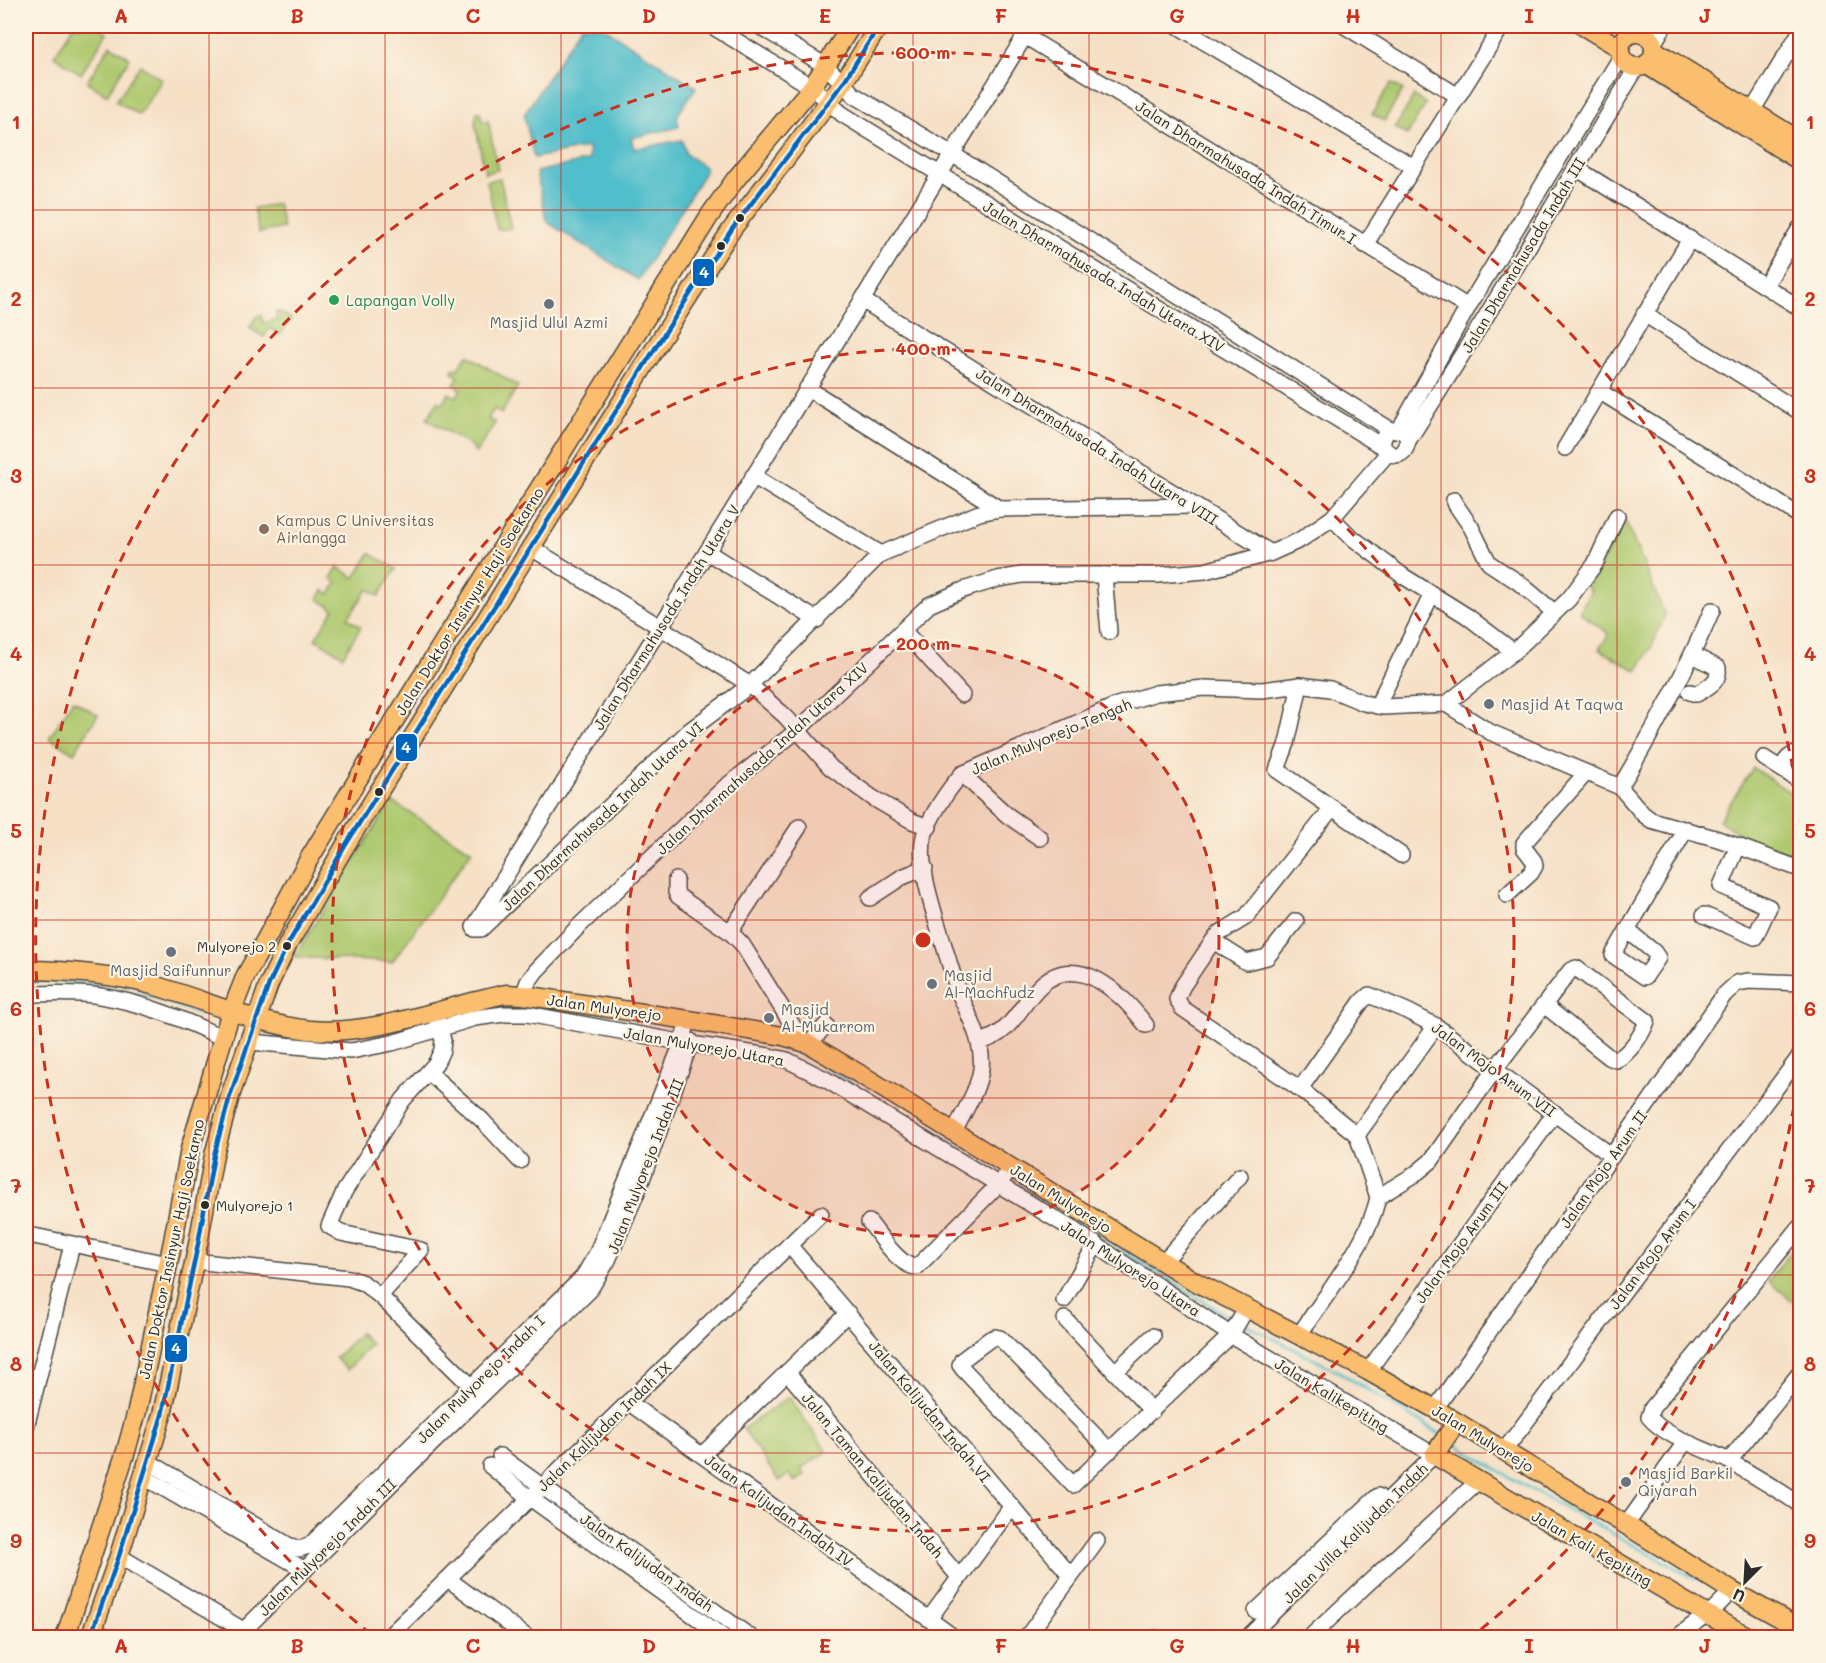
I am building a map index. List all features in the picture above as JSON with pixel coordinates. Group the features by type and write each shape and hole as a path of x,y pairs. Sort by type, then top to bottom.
{"main road":[{"name":"Jalan Doktor Insinyur Haji Soekarno","path":"65,1638 126,1451 149,1362 190,1149 227,1025 246,975 309,859 638,329 722,198 812,87 851,26"},
{"name":"Jalan Doktor Insinyur Haji Soekarno","path":"91,1635 127,1562 155,1474 169,1385 214,1155 230,1096 269,984 288,944 345,846 530,547 732,229 843,83 879,26"},
{"path":"1583,26 1630,40 1649,38 1648,56"},
{"path":"1612,26 1630,40"},
{"path":"1630,40 1630,66 1648,56"},
{"path":"1648,56 1752,111 1800,141"},
{"path":"1648,56 1800,161"},
{"name":"Jalan Mulyorejo","path":"26,970 59,982 79,972 155,986 184,1008 227,1025 254,1030 290,1027 381,1035 437,1020 506,994 523,995 689,1032 783,1036 806,1043 867,1092 945,1137 1104,1240 1164,1262 1238,1323 1301,1331 1435,1409 1441,1443 1504,1451 1626,1524 1731,1593 1800,1629"},
{"path":"269,984 276,1006 290,1027"},
{"path":"178,1212 186,1221 194,1222 202,1215"},
{"path":"173,1241 183,1236 191,1238 196,1252"},
{"name":"Jalan Kali Kepiting","path":"1441,1443 1477,1482 1710,1612 1751,1638"}],"street":[{"name":"Jalan Dharmahusada Indah Utara XIV","path":"523,995 536,971 578,927 724,788 798,730 929,604 998,579 1022,575 1158,575 1205,571 1271,553 1300,540 1332,518 1386,450 939,176 842,114 812,87 712,26"},
{"name":"Jalan Dharmahusada Indah Utara XIV","path":"759,26 826,66 854,94 1399,433"},
{"path":"1178,26 1414,167"},
{"path":"1345,26 1458,96"},
{"path":"1365,245 1502,26"},
{"name":"Jalan Dharmahusada Indah III","path":"1399,433 1576,168 1648,56 1664,26"},
{"name":"Jalan Dharmahusada Indah Utara V","path":"481,929 476,929 474,924 707,552 1028,31"},
{"name":"Jalan Dharmahusada Indah Timur I","path":"1028,31 1365,245 1468,307"},
{"path":"1752,111 1800,32"},
{"name":"Jalan Dharmahusada Indah III","path":"1399,433 1468,307 1630,40"},
{"path":"1576,168 1800,308"},
{"path":"1765,286 1800,228"},
{"path":"1565,448 1690,239"},
{"name":"Jalan Dharmahusada Indah Utara VIII","path":"862,300 1271,553"},
{"path":"1644,314 1800,412"},
{"path":"807,388 1000,509"},
{"path":"1599,391 1800,516"},
{"path":"1399,433 1407,448 1395,455 1386,450 1382,440 1385,434 1399,433"},
{"path":"753,476 881,554"},
{"path":"1454,500 1471,526 1489,562 1518,582 1554,612"},
{"name":"Jalan Dharmahusada Indah Utara VI","path":"481,929 689,731 750,685 881,554 979,513 1000,509 1194,506"},
{"path":"1617,516 1595,564 1569,599 1514,651 1446,704 1490,732 1620,787 1651,820 1738,846 1800,869"},
{"path":"1332,518 1350,536 1402,576 1467,616 1514,651"},
{"path":"530,547 750,685 849,782 896,812 929,827"},
{"path":"707,552 817,620"},
{"path":"1104,575 1109,632"},
{"path":"1377,706 1432,594"},
{"path":"1620,787 1693,656 1712,610"},
{"path":"903,630 962,695"},
{"path":"1690,692 1697,694 1705,689 1716,681 1719,672 1718,668 1693,656"},
{"path":"1300,685 1287,743 1277,770 1401,855"},
{"name":"Jalan Mulyorejo Tengah","path":"945,1137 979,1078 981,1068 979,1042 957,987 927,892 924,837 953,783 962,774 1117,705 1156,693 1204,688 1262,690 1300,685 1329,688 1377,706 1412,707 1446,704"},
{"path":"1781,768 1788,757 1800,754"},
{"path":"1764,758 1800,781"},
{"path":"1507,895 1531,873 1535,866 1524,848 1524,843 1586,773"},
{"path":"962,774 1007,815 1040,838"},
{"path":"1301,1331 1366,1233 1375,1210 1377,1197 1358,1135 1300,1089 1182,1008 1177,999 1182,987 1213,941 1220,933 1246,917 1332,808"},
{"path":"730,932 799,826"},
{"path":"1627,930 1686,829"},
{"path":"1704,915 1755,937 1768,907 1721,886 1738,846"},
{"path":"870,898 902,877 925,868"},
{"path":"676,880 675,892 678,896 730,932 742,944 806,1043 826,1025"},
{"path":"1213,941 1246,962 1268,957 1296,921"},
{"path":"1377,1197 1414,1175 1431,1161 1495,1069 1570,971 1576,968 1647,1021 1623,1056 1616,1060 1609,1057 1544,1005"},
{"path":"979,1042 992,1038 1007,1028 1040,986 1052,977 1069,972 1088,974 1105,983 1146,1024"},
{"name":"Jalan Mojo Arum II","path":"1435,1409 1724,995 1737,983 1749,981 1800,982"},
{"path":"26,994 59,982"},
{"name":"Jalan Mojo Arum VII","path":"1300,1089 1362,1001 1369,995 1436,1026 1612,1156"},
{"path":"184,1008 227,1025"},
{"name":"Jalan Mulyorejo Utara","path":"437,1020 527,1014 689,1032 787,1060 825,1079 867,1092"},
{"path":"380,1296 421,1250 341,1233 329,1226 344,1192 403,1100 430,1071 442,1050 437,1020"},
{"path":"1358,1135 1436,1026"},
{"path":"254,1030 351,1051 381,1035"},
{"name":"Jalan Mulyorejo Indah III","path":"127,1562 240,1634 589,1291 608,1260 633,1183 689,1032"},
{"name":"Jalan Mojo Arum I","path":"1504,1451 1800,1056"},
{"path":"430,1071 482,1120 520,1161"},
{"name":"Jalan Mojo Arum III","path":"1368,1371 1555,1113"},
{"path":"869,1222 900,1260 911,1267 917,1267 1005,1176"},
{"path":"1164,1262 1240,1176"},
{"name":"Jalan Mulyorejo Indah I","path":"260,1536 299,1549 309,1546 583,1277 633,1183"},
{"name":"Jalan Kalijudan Indah IX","path":"394,1636 448,1579 821,1214"},
{"path":"1800,1227 1652,1408 1649,1417 1654,1423 1729,1461 1800,1505"},
{"path":"26,1239 34,1236 168,1264"},
{"path":"1064,1300 1104,1240"},
{"name":"Jalan Mulyorejo Utara","path":"1104,1240 1238,1323"},
{"path":"26,1427 72,1245"},
{"name":"Jalan Kalijudan Indah VI","path":"789,1245 1071,1576"},
{"path":"196,1252 349,1278 363,1283 380,1296 471,1386"},
{"path":"702,1455 848,1313"},
{"path":"1065,1319 1152,1412"},
{"path":"1110,1451 1000,1338 990,1339 962,1360 960,1365 963,1369 1072,1485 1110,1451 1152,1412 1238,1323"},
{"name":"Jalan Kalikepiting","path":"1238,1323 1441,1443"},
{"path":"1115,1372 1153,1336"},
{"name":"Jalan Taman Kalijudan Indah","path":"787,1372 959,1577"},
{"path":"1729,1461 1800,1373"},
{"name":"Jalan Kalijudan Indah IV","path":"628,1402 955,1638"},
{"path":"1626,1524 1686,1441"},
{"name":"Jalan Villa Kalijudan Indah","path":"1256,1611 1441,1443"},
{"name":"Jalan Villa Kalijudan Indah","path":"1247,1638 1441,1443"},
{"path":"495,1461 536,1493"},
{"name":"Jalan Mulyorejo Indah I","path":"155,1474 260,1536 305,1570"},
{"path":"1309,1638 1477,1482"},
{"name":"Jalan Kalijudan Indah","path":"536,1493 725,1638"},
{"name":"Jalan Kalijudan Indah","path":"536,1493 752,1638"},
{"path":"929,1618 1011,1506"},
{"path":"1026,1638 1097,1541"},
{"path":"448,1579 528,1638"},
{"path":"1676,1638 1731,1593"},
{"path":"91,1635 114,1638"}],"green space":[{"path":"73,26 95,26 107,33 81,74 54,56"},
{"path":"110,45 130,58 107,95 87,82"},
{"path":"140,65 162,80 139,115 116,101"},
{"path":"1391,83 1403,90 1384,121 1372,114"},
{"path":"1414,96 1426,104 1407,135 1395,128"},
{"path":"477,112 480,112 482,121 488,120 498,170 485,173 475,123"},
{"path":"500,178 511,228 499,230 487,181"},
{"path":"278,204 283,228 259,233 254,208"},
{"path":"276,312 291,319 280,335 270,328 264,337 249,328 257,316 261,315 263,323 277,320"},
{"path":"467,355 518,386 501,414 494,409 488,419 495,423 476,453 473,451 474,448 427,419 438,401 442,404 449,393 456,397 461,390 454,385 459,377 451,372 454,368 457,370"},
{"path":"1625,520 1665,615 1652,646 1637,671 1599,649 1609,634 1579,612 1591,591 1586,587 1596,574"},
{"path":"370,553 396,569 379,596 368,589 348,618 361,627 343,656 315,639 334,609 318,599 323,590 330,594 337,583 331,578 338,567 355,578"},
{"path":"73,700 98,715 74,753 49,738"},
{"path":"1753,768 1800,799 1800,858 1740,834 1719,820"},
{"path":"391,801 472,851 392,962 294,957"},
{"path":"1800,1241 1800,1307 1768,1281"},
{"path":"360,1333 371,1344 347,1370 335,1358"},
{"path":"789,1397 827,1451 801,1469 805,1475 795,1482 789,1474 779,1481 743,1429"}],"water":[{"path":"581,26 601,26 696,87 677,116 679,127 631,138 634,149 682,140 686,154 705,167 705,172 638,280 547,222 536,172 589,160 588,147 534,158 524,115"}],"waterway":[{"path":"26,981 75,982 148,995 208,1016"},
{"path":"329,1042 361,1041 403,1032"},
{"path":"759,1041 789,1049 816,1061 1001,1175"},
{"path":"1009,1180 1236,1320"},
{"path":"1245,1324 1339,1372 1440,1434"},
{"path":"1450,1441 1516,1481 1696,1579"}],"transit line":[{"name":"4","path":"90,1638 119,1556 162,1415 214,1155 230,1096 269,984 288,944 345,846 659,342 732,229 843,83 879,26"}],"place":[{"name":"Lapangan Volly","path":"334,300"},
{"name":"Masjid Ulul Azmi","path":"549,304"},
{"name":"Kampus C Universitas Airlangga","path":"264,529"},
{"name":"Masjid At Taqwa","path":"1489,704"},
{"name":"Mulyorejo 2","path":"287,946"},
{"name":"Masjid Saifunnur","path":"171,952"},
{"name":"Masjid Al-Machfudz","path":"932,984"},
{"name":"Masjid Al-Mukarrom","path":"769,1018"},
{"name":"Mulyorejo 1","path":"205,1205"},
{"name":"Masjid Barkil Qiyarah","path":"1626,1482"}]}
